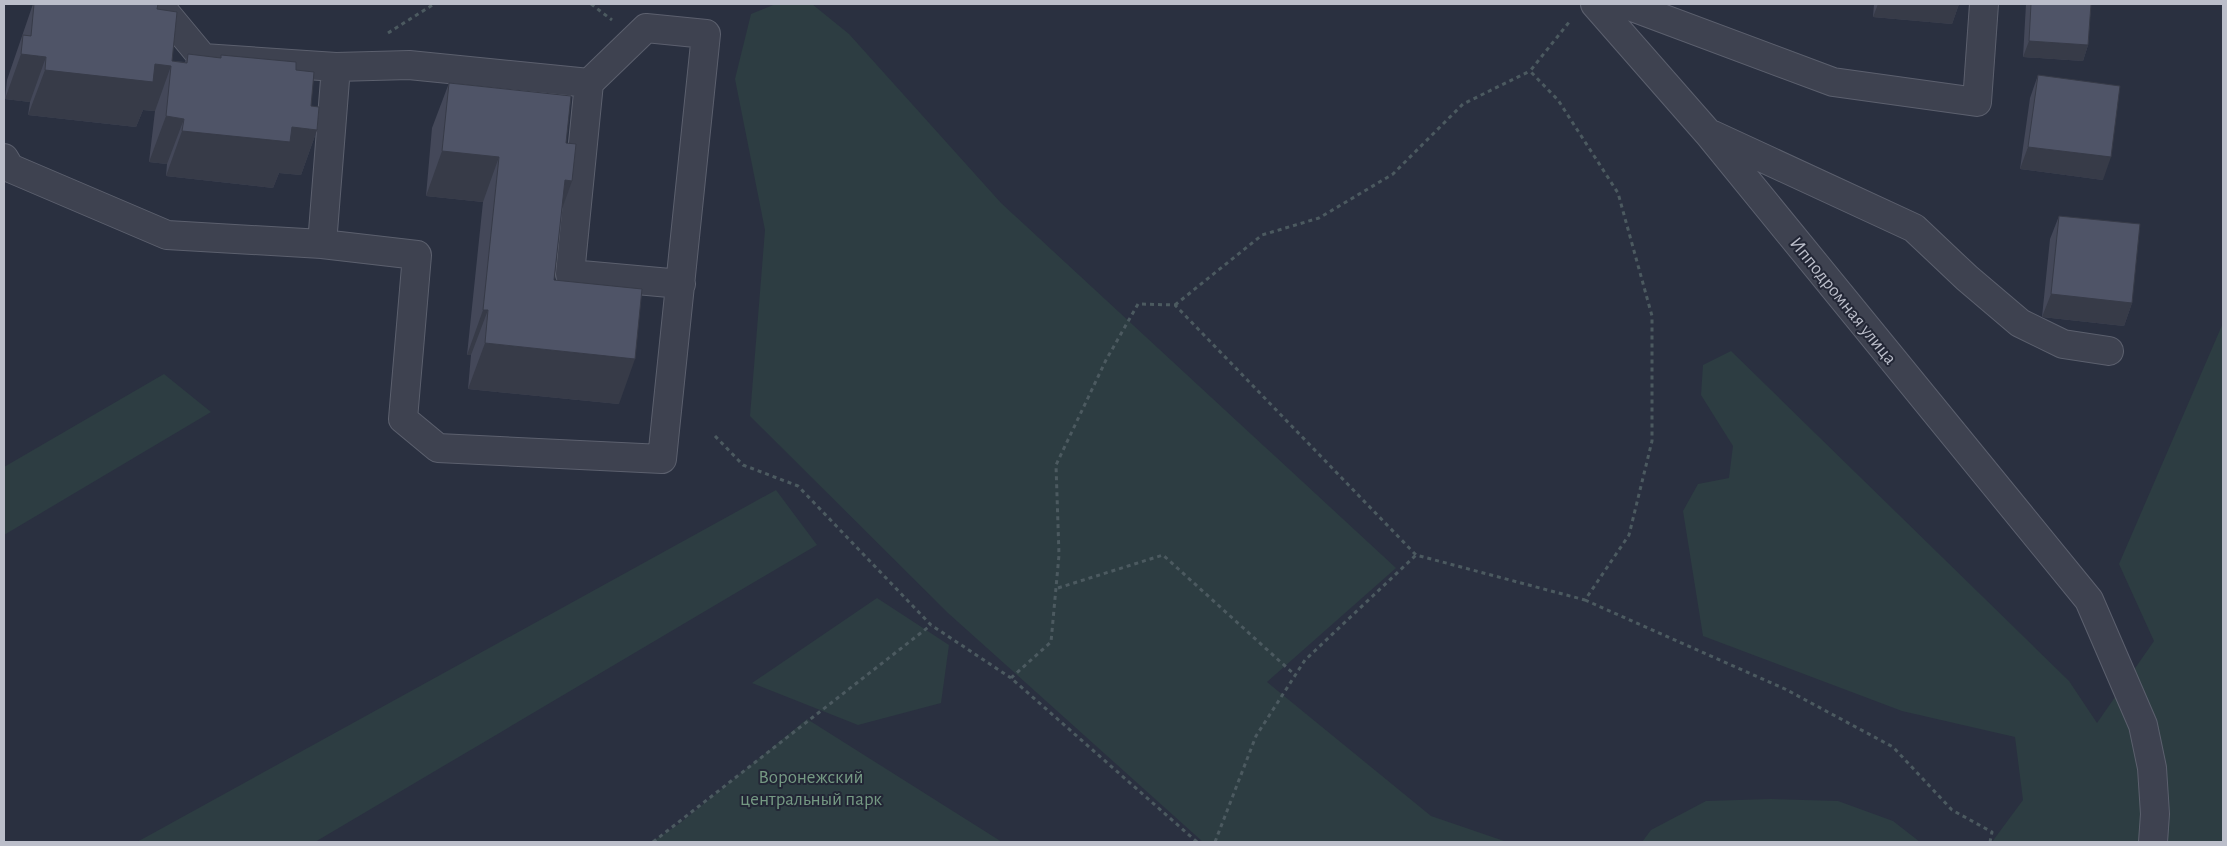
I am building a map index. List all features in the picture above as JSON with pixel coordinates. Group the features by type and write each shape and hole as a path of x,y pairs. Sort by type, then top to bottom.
{"street":[{"path":"1624,4 1832,82 1977,102 1984,4"},
{"path":"118,8 164,10 203,58 336,67 409,65 589,83"},
{"name":"Ипподромная улица","path":"1584,8 1708,133 2089,600 2143,725 2152,768 2155,814 2153,842"},
{"path":"4,158 10,168 167,235 322,244 417,254 403,419 438,448 662,459 681,284 706,34 646,28 589,83 570,274 681,284"},
{"path":"322,244 336,67"},
{"path":"1708,133 1914,228 1967,278 2020,323 2063,344 2109,351"}],"path":[{"path":"1011,678 1051,642 1060,555 1056,465 1106,360 1138,304 1175,305 1262,235 1319,218 1393,174 1463,104 1530,71 1584,8"},
{"path":"1530,71 1558,100 1618,194 1652,316 1652,441 1629,535 1585,600"},
{"path":"1175,305 1416,555 1585,600 1785,689 1893,747 1952,810 1992,832 1990,842"},
{"path":"716,436 743,465 798,486 931,625 1011,678 1197,842"},
{"path":"1215,842 1256,736 1295,675 1306,660 1416,555"},
{"path":"1058,588 1163,556 1295,675"},
{"path":"653,842 931,625"}],"green space":[{"path":"776,4 812,4 849,34 1001,203 1396,568 1267,682 1431,816 1507,842 1203,842 948,613 750,416 765,230 735,79 751,14"},
{"path":"2223,323 2223,842 1992,842 2023,800 2015,737 1902,711 1703,636 1683,511 1698,484 1729,478 1733,446 1701,395 1703,365 1731,351 2069,681 2097,723 2154,641 2119,564"},
{"path":"164,374 211,412 4,535 4,467"},
{"path":"776,490 817,545 315,842 137,842"},
{"path":"877,598 949,645 941,703 858,725 752,683"},
{"name":"Воронежский центральный парк","path":"807,719 1002,842 652,842 679,824"},
{"path":"1771,799 1838,801 1893,821 1920,842 1642,842 1651,830 1706,801"}],"building":[{"path":"34,4 158,4 157,9 177,12 172,61 187,63 188,54 221,58 221,55 296,62 296,70 314,72 311,106 319,107 317,130 292,127 290,142 182,131 184,119 166,116 171,66 155,64 153,82 45,70 46,57 21,54 23,35 31,36"},
{"path":"2031,4 2091,4 2088,45 2029,41"},
{"path":"2038,75 2120,86 2111,157 2028,147"},
{"path":"449,83 571,96 566,143 576,144 572,181 565,180 554,280 642,289 635,359 485,343 488,310 483,310 499,157 442,151"},
{"path":"2059,216 2140,224 2132,303 2051,294"}]}
